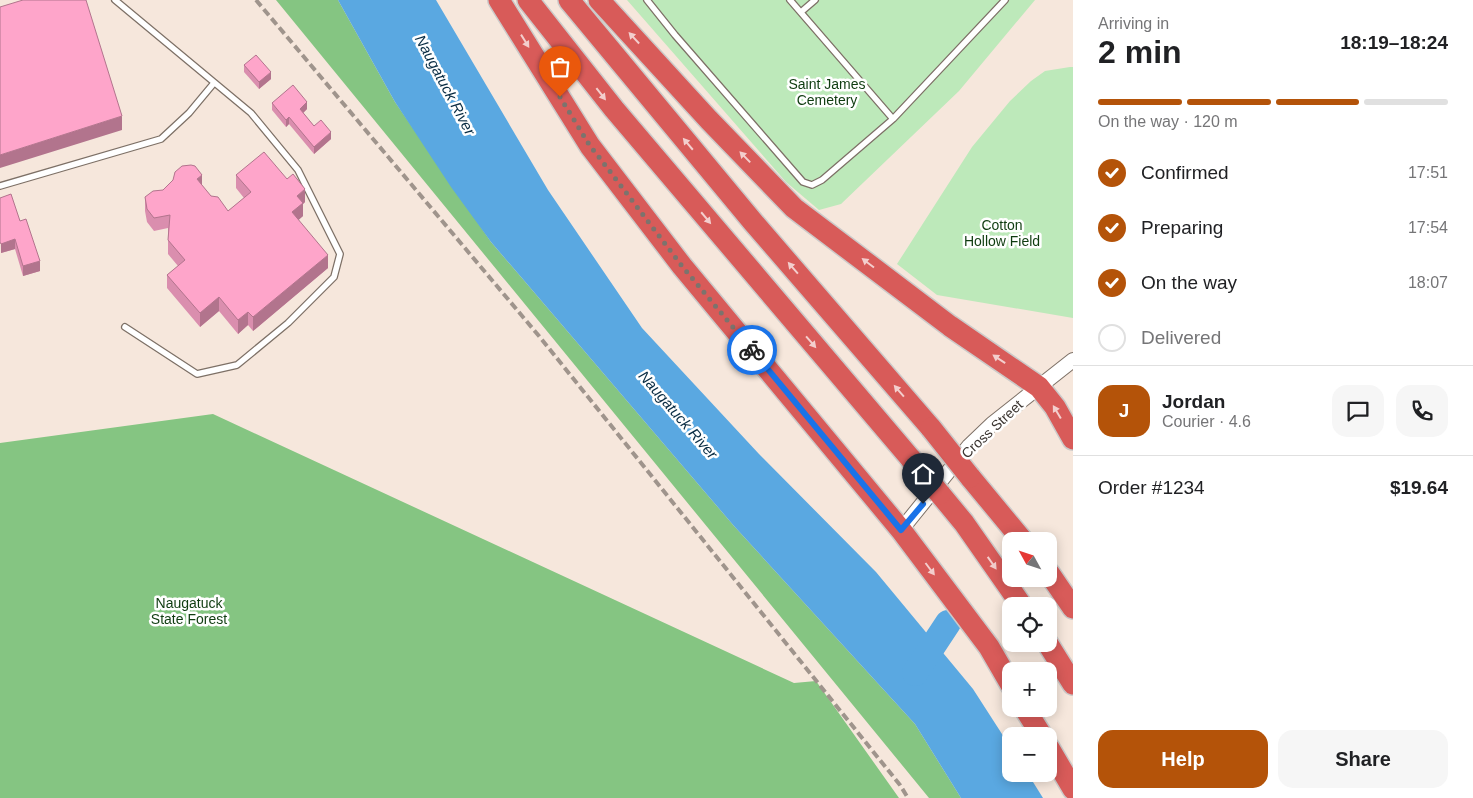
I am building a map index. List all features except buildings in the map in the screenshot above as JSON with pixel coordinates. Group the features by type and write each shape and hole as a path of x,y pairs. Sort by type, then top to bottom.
{"highway":[{"path":"499,0 596,154 682,266 901,530 988,647 1002,670"},
{"path":"528,0 614,109 964,523 1016,597"},
{"path":"569,0 753,222 930,428 1016,532"},
{"path":"599,0 709,120 794,208 950,326 1039,387 1055,407 1073,439"},
{"path":"1058,586 1073,608"},
{"path":"1053,652 1073,684"},
{"path":"1057,762 1073,789"}],"street":[{"name":"Cross Street","path":"901,530 969,446 992,424 1073,360"}],"lane":[{"path":"115,0 251,113 298,170 340,254 334,277 288,323 237,365 196,374 125,327"},
{"path":"647,0 675,35 803,182 807,184 817,184 893,119 1005,0"},
{"path":"790,0 893,119"},
{"path":"800,12 815,0"},
{"path":"0,186 161,139 189,113 214,83"}],"green space":[{"path":"276,0 338,0 395,102 491,242 734,526 915,724 961,798 929,798"},
{"name":"Saint James Cemetery","path":"627,0 1035,0 959,91 841,204 819,210 786,182"},
{"name":"Cotton Hollow Field","path":"1073,67 1073,318 937,295 897,264 972,147 1010,101 1031,81 1045,71"},
{"name":"Naugatuck State Forest","path":"213,414 794,683 816,681 899,798 0,798 0,443"}],"water":[{"name":"Naugatuck River","path":"338,0 436,0 548,190 642,328 759,454 876,572 973,689 1002,734 1002,782 1033,782 1043,798 961,798 915,724 734,526 491,242 451,187 395,102"}],"waterway":[{"path":"915,673 948,623"}],"railway":[{"path":"256,0 539,336 900,785 908,798"}],"way so far":[{"path":"560,97 590,146 682,266 752,350"}],"route":[{"path":"752,350 901,530 923,504"}]}
